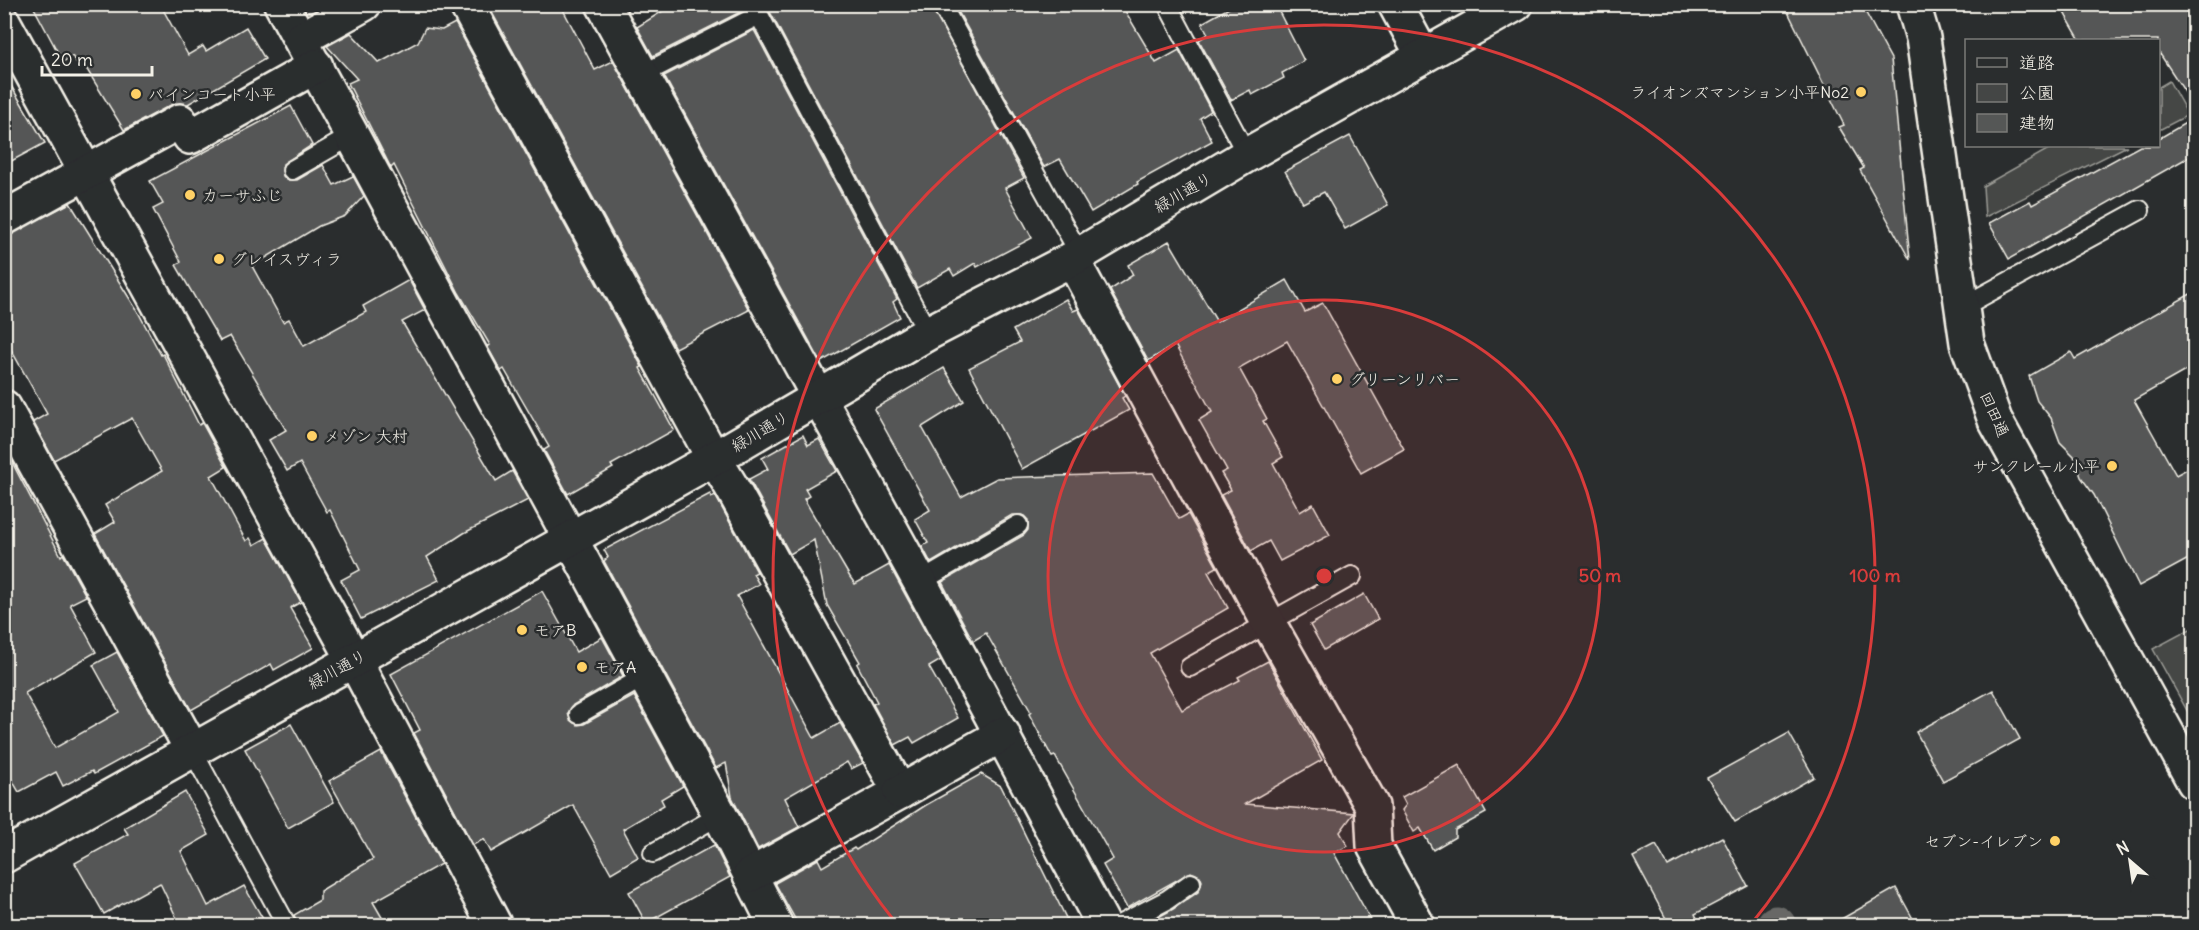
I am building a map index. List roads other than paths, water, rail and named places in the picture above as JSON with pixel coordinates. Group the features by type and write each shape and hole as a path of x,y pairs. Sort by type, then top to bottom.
{"street":[{"path":"281,4 720,814 777,926"},
{"path":"4,218 180,121 190,137 308,52 364,4"},
{"path":"466,4 713,459 731,486 900,792"},
{"path":"1395,4 1423,56"},
{"name":"緑川通り","path":"7,850 192,750 713,459 928,333 1075,256 1247,155 1516,4"},
{"name":"回田通","path":"1913,4 1923,38 1967,343 1995,420 2194,782"},
{"path":"613,8 643,74 817,397 1003,734 1104,926"},
{"path":"4,23 354,660 495,926"},
{"path":"1075,256 1268,622 1372,806 1374,846 1418,926"},
{"path":"4,407 192,750"},
{"path":"750,875 1003,734"}],"lane":[{"path":"941,4 1075,256"},
{"path":"1167,4 1247,155"},
{"path":"643,74 759,15 928,333"},
{"path":"291,170 353,135"},
{"path":"1962,307 2140,210"},
{"path":"920,582 1018,525"},
{"path":"1190,667 1352,576"},
{"path":"579,714 645,677"},
{"path":"192,750 287,926"},
{"path":"653,853 720,814"},
{"path":"1117,926 1167,900 1191,883"}],"place":[{"name":"ライオンズマンション小平No2","path":"1861,92"},
{"name":"パインコート小平","path":"136,94"},
{"name":"カーサふじ","path":"190,195"},
{"name":"グレイスヴィラ","path":"219,259"},
{"name":"グリーンリバー","path":"1337,379"},
{"name":"メゾン 大村","path":"312,436"},
{"name":"サンクレール小平","path":"2112,466"},
{"name":"モアB","path":"522,630"},
{"name":"モアA","path":"582,667"},
{"name":"セブン-イレブン","path":"2055,841"}]}
